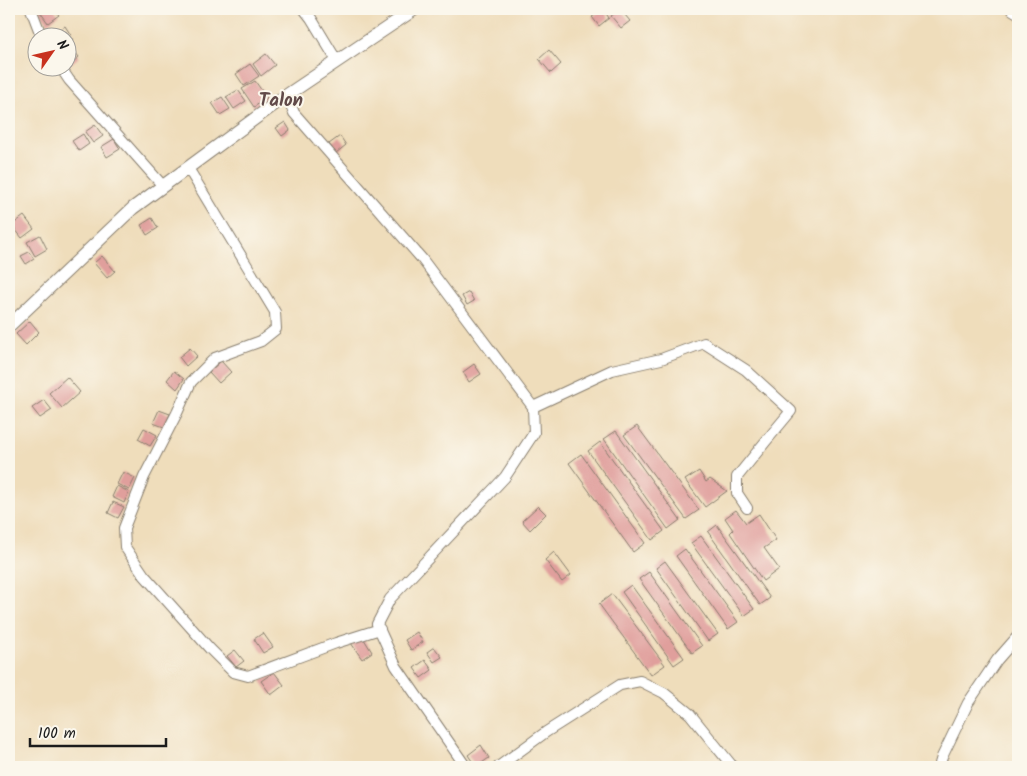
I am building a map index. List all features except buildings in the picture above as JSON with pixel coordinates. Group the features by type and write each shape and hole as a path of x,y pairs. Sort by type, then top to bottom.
{"street":[{"path":"31,9 38,28"},
{"path":"304,9 337,61"},
{"path":"9,326 133,208 287,95 415,9"},
{"path":"1013,9 1018,12"},
{"path":"68,78 163,186"},
{"path":"287,95 294,113 422,259 532,407 534,432 505,477 390,599 377,624 396,666 466,767"},
{"path":"183,171 191,173 274,312 276,329 261,341 215,358 191,382 144,477 124,528 125,547 144,575 233,672 248,676 336,643 380,629"},
{"path":"532,407 612,370 661,359 704,343 746,370 791,411 737,477 737,493 746,508"},
{"path":"939,767 968,702 997,660 1018,636"},
{"path":"498,767 546,732 620,685 640,682 664,694 690,714 733,767"}],"district":[{"name":"Talon","path":"281,101"}]}
